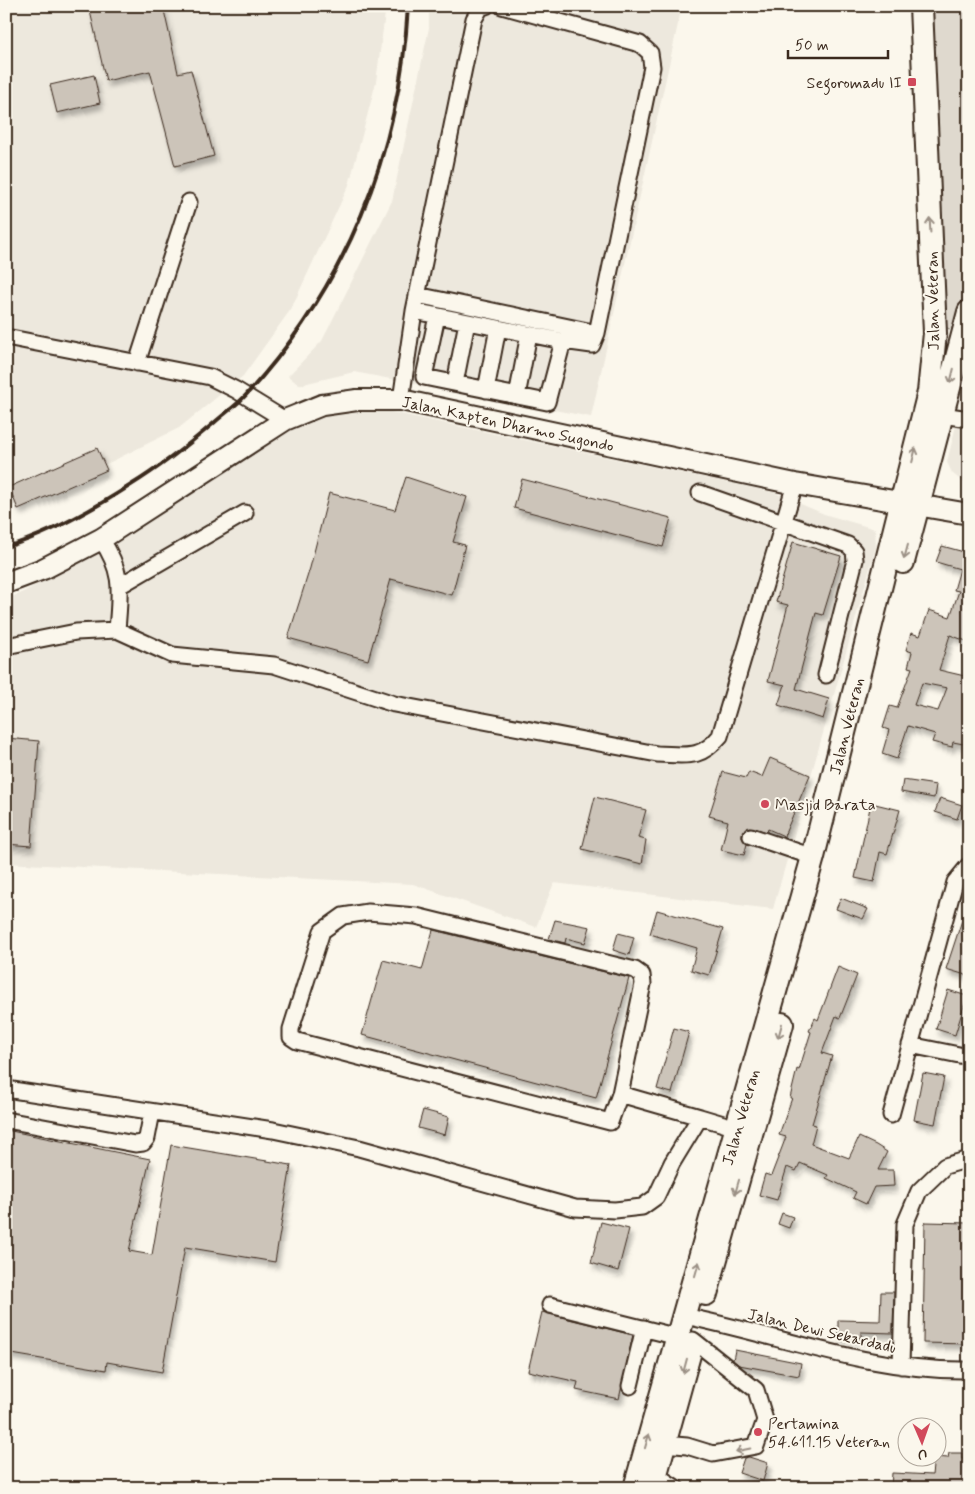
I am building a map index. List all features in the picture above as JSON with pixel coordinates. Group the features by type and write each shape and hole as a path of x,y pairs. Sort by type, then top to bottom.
{"highway":[{"name":"Jalan Veteran","path":"635,1488 762,1097 910,504 929,392 935,333 921,6"},
{"name":"Jalan Veteran","path":"654,1481 664,1444 688,1328 736,1128 910,504 942,415 969,312"},
{"path":"935,333 961,337"}],"main road":[{"name":"Jalan Kapten Dharmo Sugondo","path":"6,583 43,569 101,539 285,420 322,405 357,400 401,400 795,484 969,514"}],"street":[{"path":"401,400 417,295 474,19 481,7 486,6"},
{"path":"414,311 563,341 592,345 597,333 652,67 650,53 640,44 502,6"},
{"path":"137,363 189,202"},
{"path":"417,295 597,333"},
{"path":"437,316 424,377 486,390 547,402 563,341"},
{"path":"454,383 467,322"},
{"path":"486,390 498,328"},
{"path":"517,396 530,334"},
{"path":"6,337 210,377 236,390 285,420"},
{"path":"942,415 969,419"},
{"path":"6,646 76,632 117,630 172,655 274,665 394,704 657,754 692,755 709,750 720,736 795,484"},
{"path":"700,493 848,545 854,551 855,560 826,675"},
{"path":"121,585 245,513"},
{"path":"101,539 112,555 121,585 117,630"},
{"path":"751,836 812,857"},
{"path":"891,1115 955,882 969,866"},
{"path":"368,912 416,916 636,970 642,975 643,984 620,1094 613,1118 610,1122 605,1122 297,1041 291,1037 291,1029 322,931 343,916 368,912"},
{"path":"910,1045 969,1057"},
{"path":"6,1089 273,1130 360,1148 575,1208 615,1210 642,1207 656,1197 672,1163 700,1117"},
{"path":"620,1094 736,1128"},
{"path":"6,1120 135,1144 143,1143 148,1138 152,1112"},
{"path":"901,1366 905,1224 919,1191 945,1166 969,1159"},
{"name":"Jalan Dewi Sekardadu","path":"550,1305 644,1328 688,1328 875,1363 942,1371 969,1370"},
{"path":"630,1386 644,1328"},
{"path":"664,1444 687,1446 713,1454 756,1446 762,1433 764,1420 756,1390 688,1328"},
{"path":"654,1481 676,1488"}],"shaded area":[{"path":"6,6 386,6 376,82 349,185 291,309 243,376 179,428 30,502 6,506"},
{"path":"429,6 682,6 591,417 354,372 299,385 288,376 322,341 392,201 429,28"},
{"path":"930,6 969,6 969,275 955,327 949,329 943,325"},
{"path":"969,372 969,487 952,473 947,462"},
{"path":"342,410 391,412 773,492 824,514 875,529 876,547 773,909 554,883 536,927 413,884 6,863 6,597 17,595 73,566 242,455 292,428"}],"building":[{"path":"109,6 163,6 178,73 191,70 214,156 175,166 150,71 106,81 90,11"},
{"path":"94,75 100,103 57,113 50,85"},
{"path":"97,448 107,470 18,509 9,487"},
{"path":"406,477 467,497 453,542 465,545 452,595 391,579 368,660 288,638 310,568 329,493 395,510"},
{"path":"522,479 671,518 663,547 514,508"},
{"path":"793,542 841,556 823,615 816,613 796,689 829,699 823,719 778,705 785,685 768,681 788,605 776,602"},
{"path":"942,546 964,552 965,548 969,548 969,642 950,635 939,670 969,677 969,745 953,742 952,747 932,742 935,734 908,726 897,759 882,754 889,730 883,728 890,706 897,708 912,668 908,667 912,652 906,650 911,633 920,636 929,610 950,617 959,591 954,590 960,569 936,562","holes":["922,683 947,688 938,711 914,705"]},
{"path":"6,738 39,741 31,846 6,844"},
{"path":"770,758 810,775 784,836 768,829 767,832 749,827 742,833 742,838 747,844 744,855 721,850 728,821 709,816 723,772 746,778 749,772 762,777"},
{"path":"903,780 936,785 934,798 901,792"},
{"path":"595,797 646,810 638,838 646,840 642,864 582,849"},
{"path":"940,798 962,805 957,819 935,812"},
{"path":"871,803 900,810 887,854 880,852 874,882 855,878"},
{"path":"841,898 868,909 863,919 836,909"},
{"path":"967,905 969,905 969,976 946,969"},
{"path":"657,910 723,929 709,975 691,970 697,948 650,934"},
{"path":"555,920 590,927 585,943 566,938 565,943 549,939"},
{"path":"433,930 629,978 596,1098 362,1035 383,960 422,970"},
{"path":"618,933 634,937 629,955 613,950"},
{"path":"838,967 857,975 840,1018 836,1016 822,1053 832,1056 812,1124 816,1125 811,1144 849,1158 859,1137 876,1145 887,1152 878,1170 893,1170 894,1186 874,1187 866,1204 853,1198 856,1192 826,1178 828,1175 800,1163 796,1171 787,1167 777,1200 759,1195 765,1174 771,1176 786,1137 779,1135 792,1098 790,1098 797,1069 799,1070 811,1032 809,1031 815,1018 818,1020"},
{"path":"948,990 967,996 955,1035 936,1029"},
{"path":"674,1028 689,1032 672,1093 657,1089"},
{"path":"923,1073 944,1077 935,1124 914,1120"},
{"path":"423,1110 449,1117 445,1135 418,1128"},
{"path":"6,1130 150,1159 129,1251 152,1255 171,1145 291,1165 275,1262 185,1247 162,1372 107,1362 106,1370 6,1353"},
{"path":"782,1213 793,1217 789,1228 778,1224"},
{"path":"601,1222 629,1229 618,1271 591,1263"},
{"path":"925,1222 969,1223 969,1344 923,1343"},
{"path":"881,1292 894,1292 893,1333 861,1332 861,1338 838,1337 838,1320 880,1321"},
{"path":"542,1312 633,1335 619,1399 576,1390 578,1382 528,1371"},
{"path":"735,1350 801,1363 799,1376 739,1365 733,1360"},
{"path":"949,1453 962,1453 962,1459 969,1459 969,1488 891,1488 892,1473 932,1475 933,1466 948,1466"},
{"path":"749,1457 768,1463 763,1481 739,1473 744,1458"}],"railway":[{"path":"6,547 39,535 70,520 153,471 239,402 281,353 312,309 339,263 362,215 380,165 393,113 403,60 408,6"}],"place":[{"name":"Segoromadu II","path":"912,82"},
{"name":"Masjid Barata","path":"765,804"},
{"name":"Pertamina 54.611.15 Veteran","path":"758,1432"}]}
